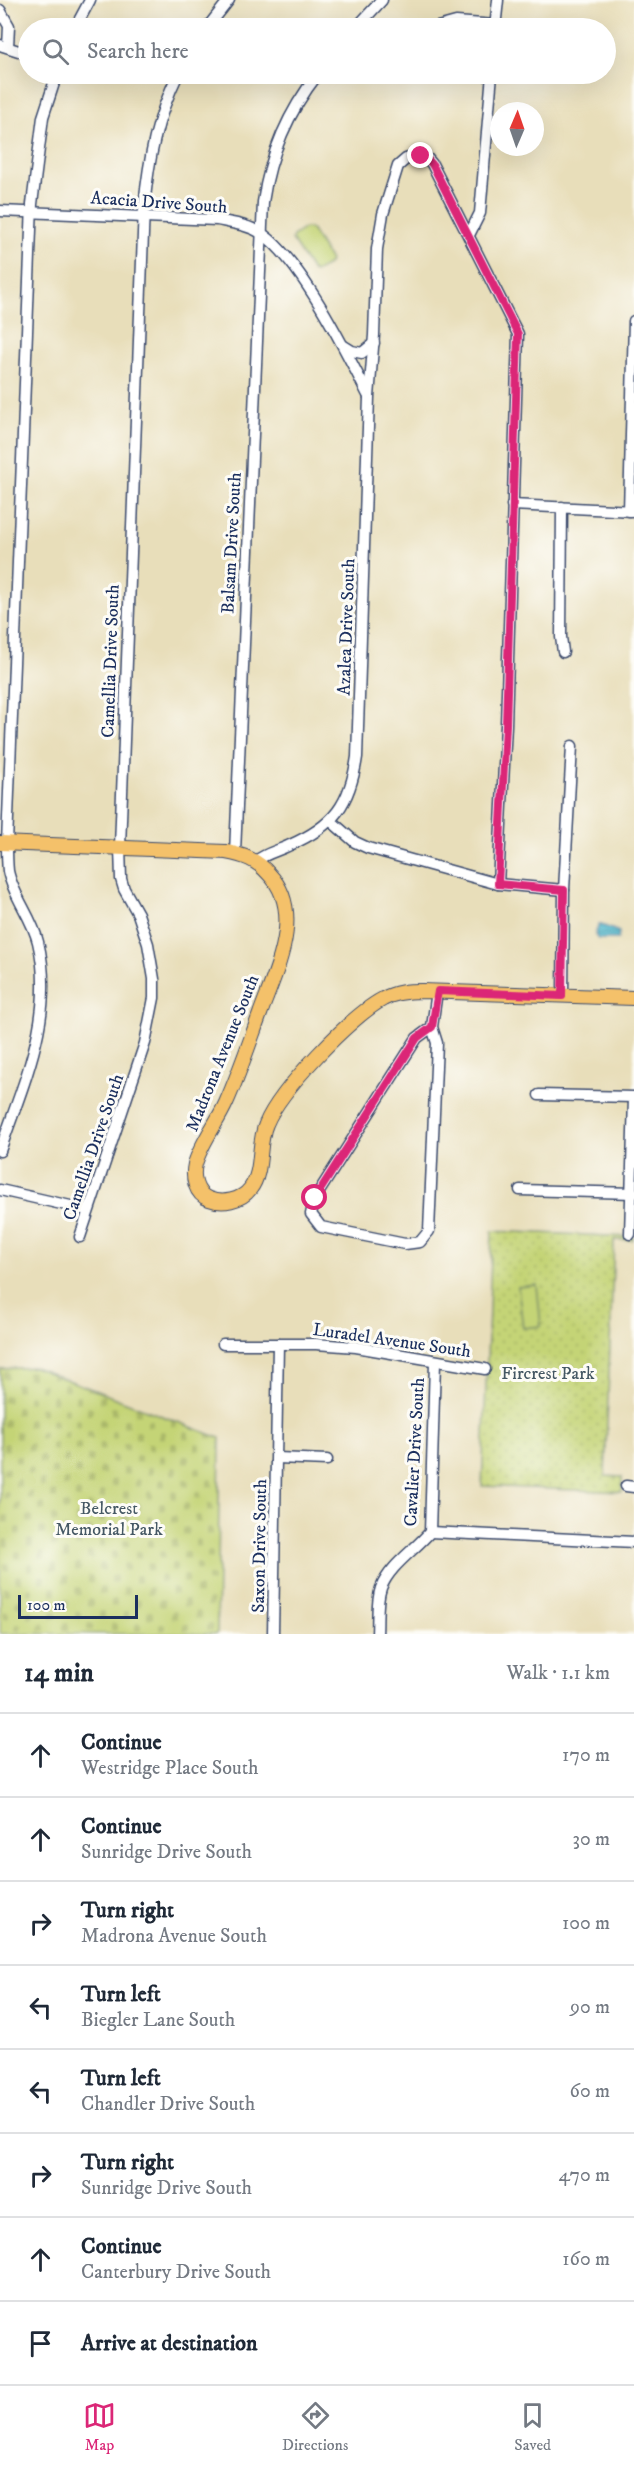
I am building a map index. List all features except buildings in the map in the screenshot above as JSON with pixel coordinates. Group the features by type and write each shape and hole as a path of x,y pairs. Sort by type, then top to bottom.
{"main road":[{"name":"Madrona Avenue South","path":"4,843 235,853 256,861 271,875 283,893 287,918 286,931 274,976 225,1104 196,1163 194,1178 203,1196 215,1200 230,1200 244,1195 249,1190 257,1173 263,1132 275,1108 307,1068 366,1010 393,994 438,991 634,998"}],"street":[{"path":"80,18 90,0"},
{"path":"215,18 229,0"},
{"path":"365,18 381,0"},
{"path":"497,18 498,0"},
{"path":"0,10 9,26 4,46"},
{"path":"0,1151 36,1043 42,1020 45,986 35,929 8,870 4,843 32,212 36,159 43,117 54,84"},
{"name":"Camellia Drive South","path":"80,1237 145,1043 154,998 154,979 148,944 138,914 121,879 120,847 144,216 154,135 173,84"},
{"name":"Balsam Drive South","path":"235,853 263,202 273,154 285,124 310,84"},
{"path":"491,84 480,213 469,235 512,321 518,341 506,725 498,884"},
{"name":"Azalea Drive South","path":"256,861 306,838 331,821 351,787 357,757 369,397 374,343 377,249 383,214 398,166 406,159 421,156 427,159 432,164 469,235"},
{"name":"Acacia Drive South","path":"0,211 217,220 240,225 261,234 293,265 344,346 369,397"},
{"path":"512,505 631,511 634,321"},
{"path":"344,346 351,351 362,353 374,343"},
{"path":"562,507 561,638 563,652"},
{"path":"562,996 564,890 572,746"},
{"path":"331,821 355,842 368,848 498,884 564,890"},
{"path":"432,1027 417,1038 315,1198 311,1214 321,1227 405,1244 420,1242 429,1231 437,1044 432,1027 438,991"},
{"path":"538,1095 634,1097 633,1193 630,1234"},
{"path":"0,1190 88,1210"},
{"path":"520,1190 633,1193"},
{"name":"Luradel Avenue South","path":"223,1344 356,1347 485,1369"},
{"name":"Saxon Drive South","path":"273,1634 278,1344"},
{"name":"Cavalier Drive South","path":"377,1634 378,1599 384,1581 430,1532 435,1362"},
{"name":"Saxon Drive South","path":"277,1458 327,1460"},
{"path":"430,1532 634,1542"}],"green space":[{"path":"305,228 311,229 330,260 328,265 315,272 312,271 292,240 293,236"},
{"name":"Fircrest Park","path":"492,1231 633,1237 633,1240 614,1240 605,1476 622,1477 622,1492 482,1486"},
{"path":"537,1285 541,1326 523,1328 518,1287"},
{"name":"Belcrest Memorial Park","path":"34,1367 220,1438 217,1634 0,1634 0,1369"}],"water":[{"path":"599,924 619,932 618,939 598,939 595,935"}],"route":[{"path":"315,1198 417,1038 432,1027 438,991 562,996 564,890 498,884 506,725 518,334 432,164 421,156"}]}
